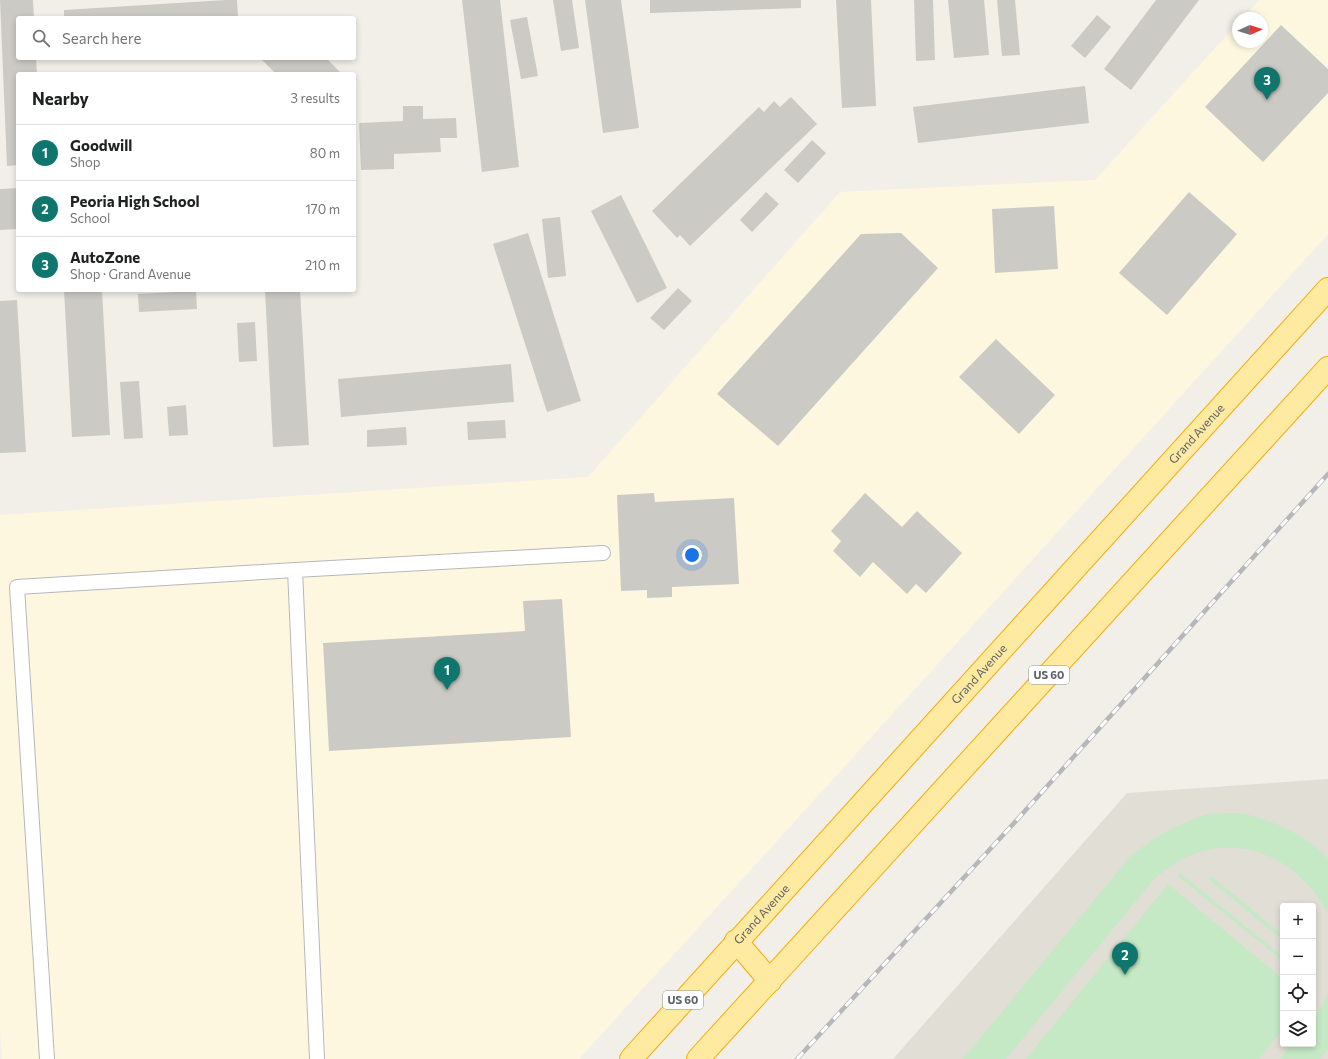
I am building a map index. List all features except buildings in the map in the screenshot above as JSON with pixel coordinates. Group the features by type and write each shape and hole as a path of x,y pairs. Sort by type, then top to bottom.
{"highway":[{"name":"Grand Avenue","path":"631,1059 736,941 1328,289"},
{"name":"US 60","path":"698,1059 1328,368"},
{"path":"736,941 770,981"}],"lane":[{"path":"47,1059 17,587 603,553"},
{"path":"295,570 317,1059"}],"shaded area":[{"path":"1259,0 1328,0 1328,234 579,1059 2,1059 0,1027 0,515 588,477 840,192 1095,180 1232,30 1232,48 1268,48 1268,12 1248,12"},
{"path":"1328,779 1328,1059 893,1059 1127,793"}],"green space":[{"path":"1240,813 1267,820 1300,836 1320,851 1328,859 1328,914 1318,897 1305,882 1291,869 1275,859 1257,852 1239,848 1219,848 1193,854 1175,863 1154,879 1006,1059 963,1059 1129,858 1156,837 1185,822 1207,814"},
{"path":"1180,873 1280,955 1280,959 1178,876"},
{"path":"1211,876 1280,933 1280,938 1208,879"},
{"path":"1168,884 1280,977 1280,1033 1259,1059 1026,1059"},
{"path":"1328,993 1328,1049 1320,1059 1280,1059 1290,1047 1316,1047 1316,1014 1322,1006"}],"railway":[{"path":"797,1059 1015,822 1328,474"}],"place":[{"name":"AutoZone","path":"1267,100"},
{"name":"Goodwill","path":"447,690"},
{"name":"Peoria High School","path":"1125,975"}]}
